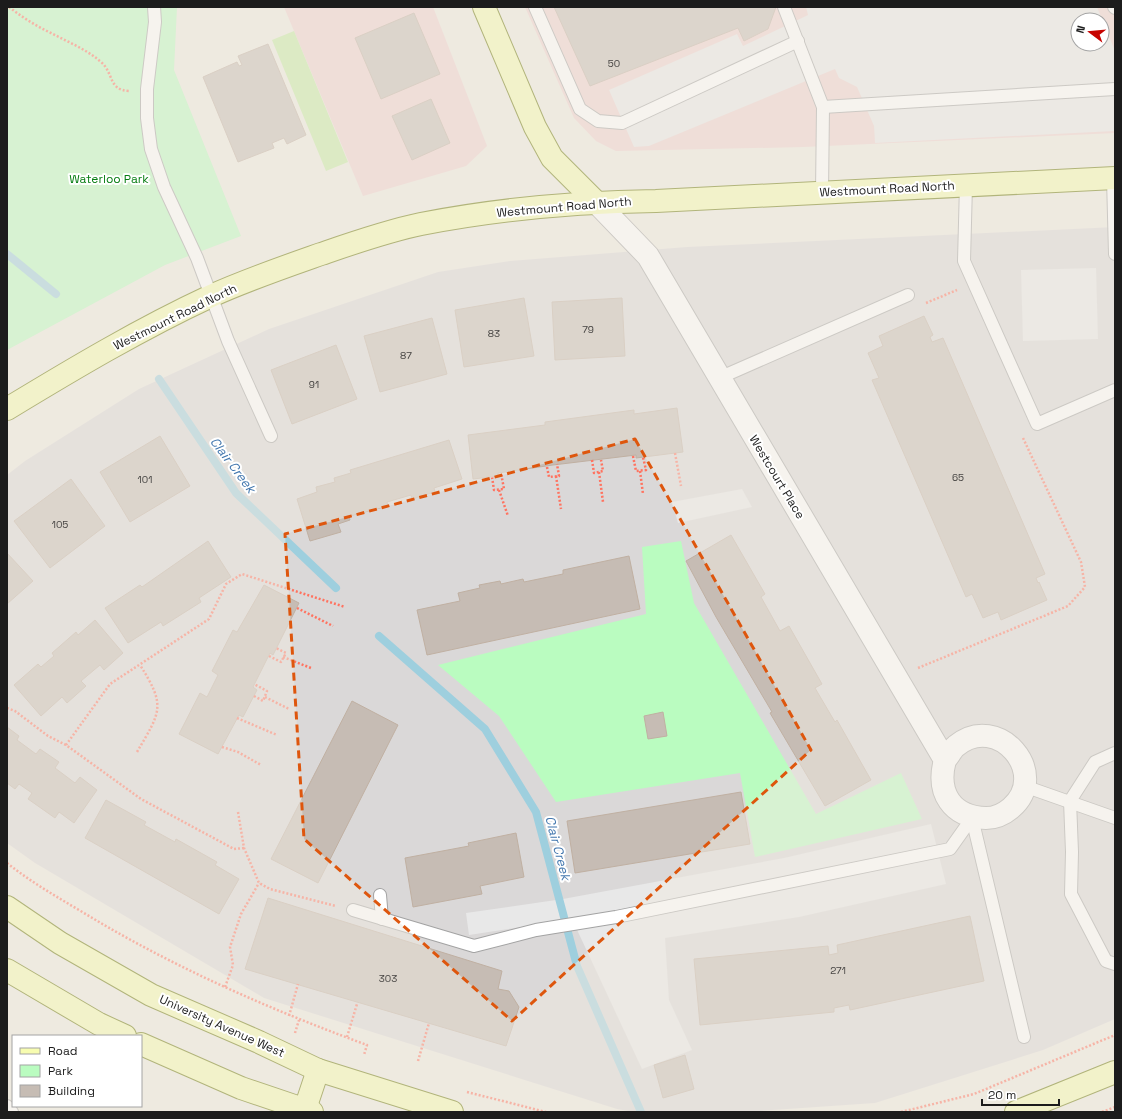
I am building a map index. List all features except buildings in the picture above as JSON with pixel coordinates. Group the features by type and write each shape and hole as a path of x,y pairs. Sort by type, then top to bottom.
{"main road":[{"path":"484,7 535,127 552,158 596,202"},
{"name":"Westmount Road North","path":"7,409 100,354 211,296 292,264 357,242 419,225 521,208 596,202 1114,178"},
{"name":"University Avenue West","path":"7,907 60,943 151,995 318,1070 452,1112"},
{"path":"7,970 93,1020 123,1035"},
{"path":"142,1044 241,1088 307,1111 318,1070"},
{"path":"1016,1112 1115,1072"}],"street":[{"name":"Westcourt Place","path":"596,202 648,256 945,760"},
{"path":"984,735 998,738 1012,747 1021,759 1024,772 1024,786 1015,804 1005,813 991,818 972,818 962,813 951,804 944,791 942,774 945,760 956,746 968,738 984,735"}],"lane":[{"path":"154,7 155,22 147,89 147,118 152,149 164,187 197,258 211,296 271,436"},
{"path":"535,7 580,109 598,121 622,122 798,41"},
{"path":"784,7 823,107 822,192"},
{"path":"823,107 1115,89"},
{"path":"1114,178 1115,254"},
{"path":"966,185 964,261 1037,424 1115,390"},
{"path":"719,378 908,295"},
{"path":"1115,752 1095,762 1070,801 1072,852 1071,894 1106,961 1115,964"},
{"path":"1024,786 1115,818"},
{"path":"353,910 474,946 536,930 583,923 950,849 972,818"},
{"path":"972,818 1024,1037"},
{"path":"380,895 382,919"},
{"path":"7,1106 12,1112"}],"path":[{"path":"9,7 49,33 87,51 103,64 113,84 120,91 130,91"},
{"path":"925,303 974,283"},
{"path":"896,677 1068,606 1085,587 1081,562 1020,432 1037,424"},
{"path":"675,453 681,486"},
{"path":"633,456 636,471 646,470 643,457"},
{"path":"592,460 594,473 603,471 601,460"},
{"path":"547,467 549,477 559,476 558,464"},
{"path":"640,471 643,494"},
{"path":"599,472 603,502"},
{"path":"492,477 494,490 504,489 502,473"},
{"path":"556,476 561,509"},
{"path":"499,490 508,516"},
{"path":"66,745 110,684 209,619 226,584 242,574 346,608"},
{"path":"297,608 333,626"},
{"path":"269,656 281,662 286,653 276,648"},
{"path":"283,657 311,668"},
{"path":"137,752 153,725 158,712 158,700 153,686 140,665"},
{"path":"254,684 268,691 263,701 254,696"},
{"path":"265,697 289,709"},
{"path":"7,708 15,711 48,736 66,745 141,800 234,850 244,848"},
{"path":"237,718 277,735"},
{"path":"222,747 238,752 262,765"},
{"path":"238,812 244,848 259,883 270,889 353,910"},
{"path":"7,864 31,881 125,938 225,987 289,1016 367,1045 364,1055"},
{"path":"225,987 233,965 230,947 241,914 259,883"},
{"path":"289,1016 298,984"},
{"path":"347,1037 357,1004"},
{"path":"294,1033 299,1020"},
{"path":"418,1061 429,1023"},
{"path":"901,1112 974,1094 1115,1035"},
{"path":"1102,1112 1115,1106"}],"highlighted area":[{"path":"635,439 811,750 512,1021 304,839 285,534"}],"shaded area":[{"path":"284,7 433,7 487,146 466,166 363,196"},
{"path":"525,7 1115,7 1115,133 803,147 616,151 596,141 574,118"},
{"path":"806,7 1097,7 1099,12 1070,12 1070,52 1110,52 1110,39 1115,51 1115,131 875,143 874,126 857,87 839,78 835,69 649,146 634,147 609,90 737,34 743,46 808,15"},
{"path":"1115,227 1115,1019 1043,1050 875,1103 745,1112 633,1112 617,1109 264,998 35,863 7,843 7,475 25,461 139,389 269,329 438,272 510,261 687,247"},
{"path":"1096,268 1098,339 1023,341 1021,270"},
{"path":"742,489 752,507 678,523 672,502"},
{"path":"931,824 946,884 799,917 665,938 669,1000 692,1050 642,1069 572,919 469,935 466,913 563,899 784,858"}],"green space":[{"name":"Waterloo Park","path":"7,7 177,7 174,70 241,236 165,265 7,350"},
{"path":"294,31 348,162 326,171 272,40"},
{"path":"681,541 694,603 816,814 901,773 922,819 755,857 740,773 556,802 499,716 438,665 646,614 642,547"}],"waterway":[{"name":"Clair Creek","path":"7,254 56,294"},
{"name":"Clair Creek","path":"159,379 236,493 336,588"},
{"name":"Clair Creek","path":"379,636 485,729 536,812 577,966 641,1112"}]}
